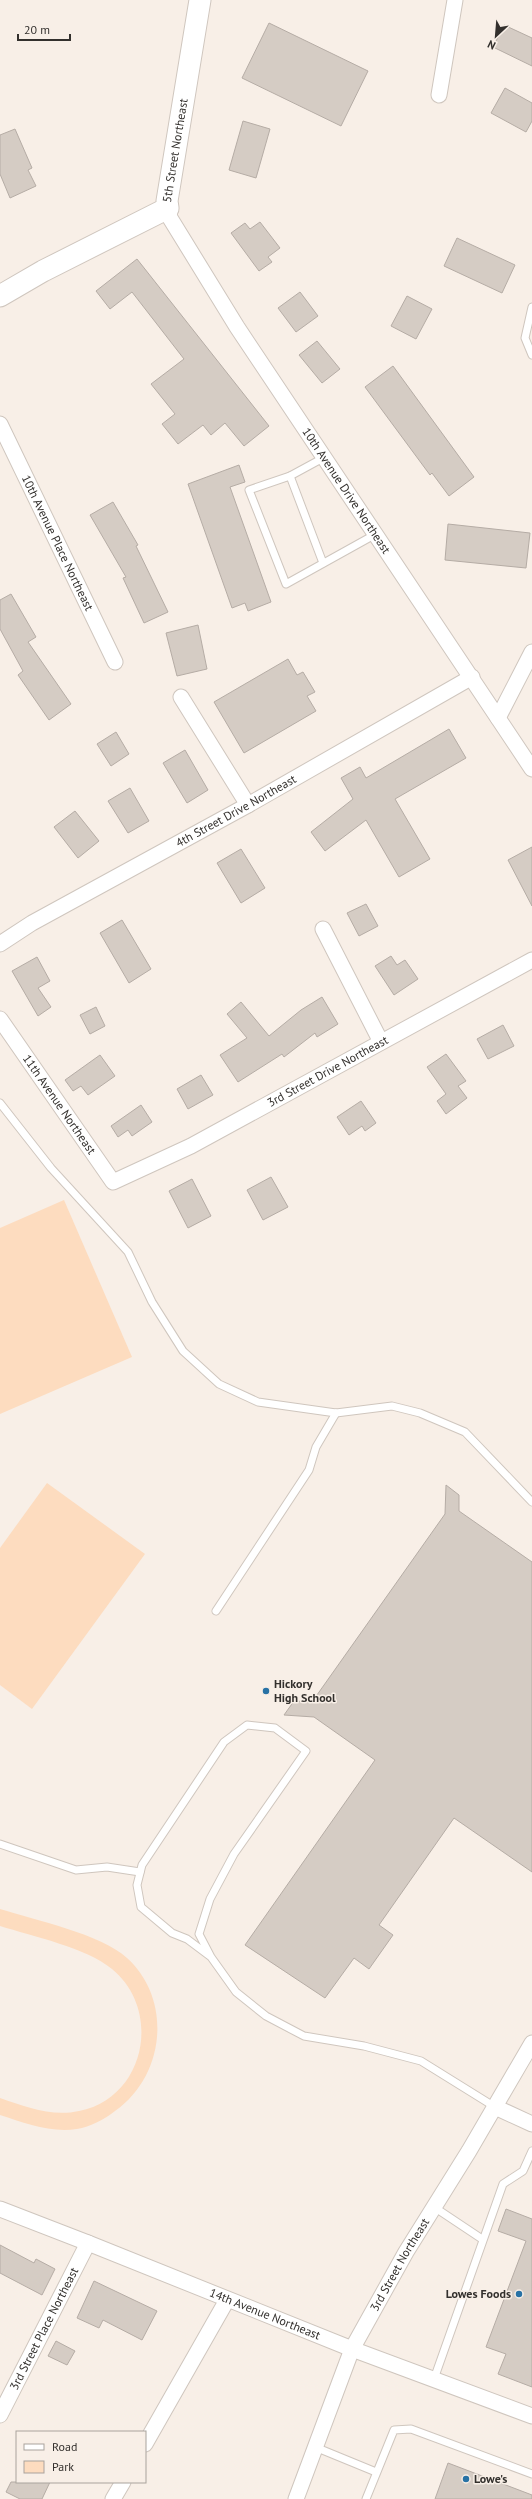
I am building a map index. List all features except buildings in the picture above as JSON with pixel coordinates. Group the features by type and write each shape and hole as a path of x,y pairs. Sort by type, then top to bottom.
{"street":[{"name":"5th Street Northeast","path":"0,296 43,271 168,208 168,195 200,0"},
{"path":"439,95 455,0"},
{"name":"10th Avenue Drive Northeast","path":"168,208 170,218 237,327 498,718 529,760"},
{"name":"10th Avenue Place Northeast","path":"0,424 115,662"},
{"path":"498,718 532,652"},
{"name":"4th Street Drive Northeast","path":"0,944 32,923 248,805 472,677"},
{"path":"181,697 248,805"},
{"path":"323,929 381,1042"},
{"name":"3rd Street Drive Northeast","path":"122,1178 190,1146 532,960"},
{"name":"11th Avenue Northeast","path":"0,1019 113,1182 122,1178"},
{"name":"3rd Street Northeast","path":"296,2499 352,2349 434,2207 532,2043"},
{"path":"495,2107 532,2124"},
{"name":"14th Avenue Northeast","path":"0,2210 88,2242 227,2300 352,2349 532,2416"},
{"name":"3rd Street Place Northeast","path":"0,2415 88,2242"},
{"path":"146,2442 227,2300"},
{"path":"113,2499 122,2483"}],"lane":[{"path":"532,307 525,338 532,355"},
{"path":"325,457 290,476 249,490 286,584 376,534"},
{"path":"290,476 323,563"},
{"path":"0,1103 51,1168 128,1252 152,1302 183,1351 219,1384 258,1402 336,1413 392,1406 420,1413 465,1432 532,1502"},
{"path":"216,1611 309,1470 316,1447 336,1413"},
{"path":"211,1957 187,1939 172,1933 141,1907 137,1885 140,1872 142,1865 224,1742 247,1725 275,1728 306,1751 234,1854 210,1899 199,1934 211,1957 236,1992 266,2016 304,2036 364,2046 421,2061 495,2107"},
{"path":"0,1844 76,1870 107,1867 140,1872"},
{"path":"434,2379 482,2239 503,2184 523,2171 532,2151"},
{"path":"434,2207 482,2239"},
{"path":"366,2499 394,2430 411,2429 532,2474"},
{"path":"315,2447 376,2472"}],"green space":[{"path":"64,1200 132,1357 0,1414 0,1228"},
{"path":"47,1483 145,1554 32,1709 0,1685 0,1548"},
{"path":"0,1909 85,1935 116,1949 127,1958 142,1975 152,1995 157,2016 157,2037 153,2058 144,2078 132,2096 115,2111 92,2125 77,2129 57,2130 28,2124 0,2115 0,2098 39,2110 59,2113 79,2111 101,2103 119,2089 132,2071 139,2051 141,2029 138,2007 128,1987 112,1969 88,1955 74,1949 43,1938 0,1926"}],"place":[{"name":"Hickory High School","path":"266,1691"},
{"name":"Lowes Foods","path":"519,2294"},
{"name":"Lowe's","path":"466,2479"}]}
